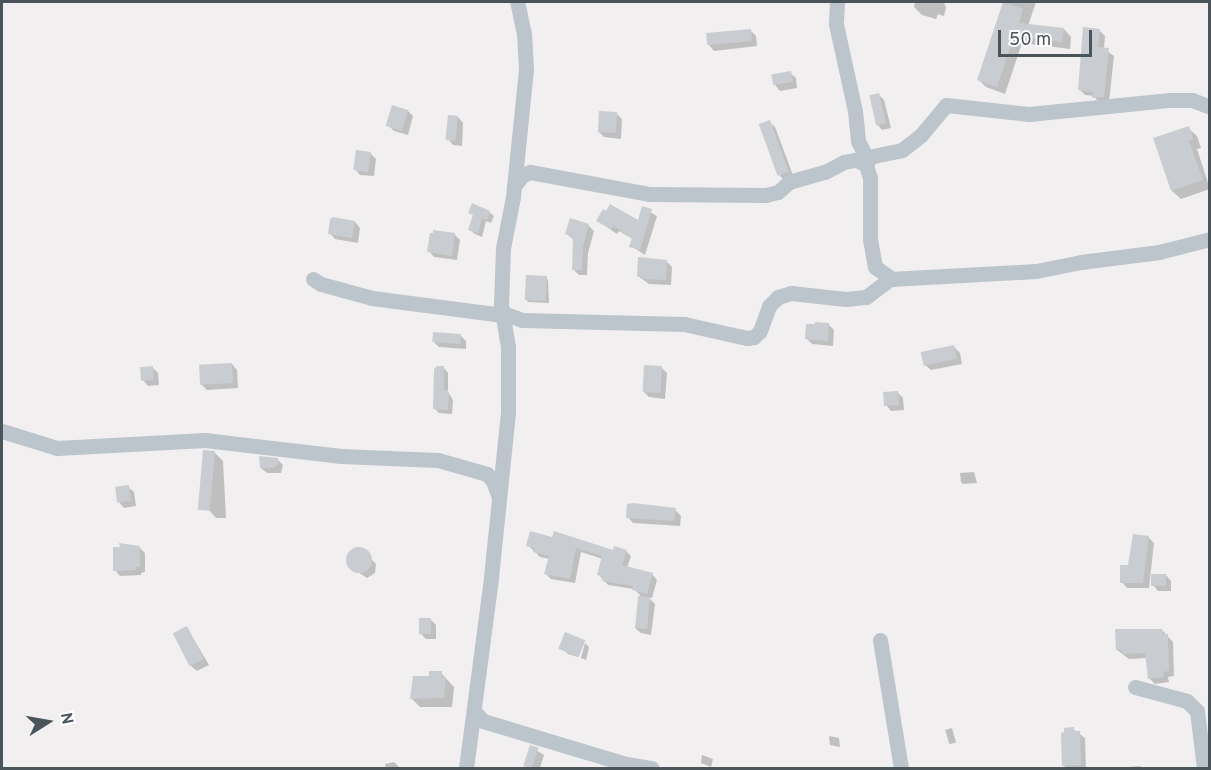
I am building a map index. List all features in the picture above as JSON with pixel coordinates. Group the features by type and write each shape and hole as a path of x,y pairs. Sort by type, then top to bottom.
{"street":[{"path":"466,768 477,719 508,413 508,347 503,248 514,186 526,70 524,34 517,2"},
{"path":"837,2 836,24 855,111 858,141 865,155 864,161 870,178 870,239 876,279 870,293"},
{"path":"516,164 530,172 650,194 746,197 778,192 789,182 825,172 844,162 864,161 909,146 946,105 1029,114 1170,100 1192,100 1209,107"},
{"path":"514,186 523,175 530,172"},
{"path":"313,279 321,284 372,298 506,319 666,323 747,338 754,337 760,331 769,306 778,297 791,293 846,299 866,297 892,279 1036,271 1081,262 1159,252 1209,239"},
{"path":"875,267 892,279"},
{"path":"2,431 57,448 205,440 341,456 438,460 487,474 493,481 499,499"},
{"path":"487,474 503,461"},
{"path":"880,640 901,768"},
{"path":"1135,687 1187,701 1197,711 1204,768"},
{"path":"477,719 626,764 652,768"}],"building":[{"path":"1003,2 1023,9 1019,23 1064,28 1062,42 1014,36 997,87 977,80"},
{"path":"1083,27 1100,29 1098,47 1109,48 1104,97 1092,98 1093,92 1078,90"},
{"path":"751,29 752,41 707,45 706,33"},
{"path":"791,71 793,82 773,85 771,74"},
{"path":"879,93 886,123 876,125 869,95"},
{"path":"392,105 408,110 402,131 386,126"},
{"path":"599,111 617,112 616,133 598,132"},
{"path":"448,115 458,116 455,141 445,140"},
{"path":"770,120 789,172 778,176 759,124"},
{"path":"1189,126 1193,139 1189,141 1203,180 1171,191 1153,138"},
{"path":"356,150 371,152 368,172 353,170"},
{"path":"472,203 490,211 487,220 482,218 478,233 468,230 473,215 468,213"},
{"path":"610,204 638,220 642,206 652,209 640,250 629,247 632,238 613,226 611,229 596,221 603,209 606,211"},
{"path":"333,217 355,221 352,238 328,234 330,219"},
{"path":"570,218 589,224 583,247 582,270 572,270 573,237 565,234"},
{"path":"433,230 455,233 452,256 427,252 430,233 433,233"},
{"path":"638,257 667,260 666,280 642,279 643,277 637,276"},
{"path":"526,275 547,276 546,301 525,300"},
{"path":"815,322 829,323 828,341 805,339 806,324 815,324"},
{"path":"433,332 461,334 460,344 432,342"},
{"path":"954,345 957,359 924,366 921,352"},
{"path":"232,363 233,383 200,385 199,365"},
{"path":"644,365 662,366 661,393 643,392"},
{"path":"153,366 154,380 141,381 140,367"},
{"path":"437,366 444,366 444,390 448,390 449,394 448,410 433,409 434,369"},
{"path":"898,391 899,405 884,406 883,392"},
{"path":"203,450 215,451 210,511 198,510"},
{"path":"259,456 278,458 278,465 275,468 260,468"},
{"path":"129,485 131,501 117,503 115,487"},
{"path":"627,504 676,508 674,521 626,518"},
{"path":"530,531 552,537 554,531 613,550 614,546 627,550 622,565 653,573 647,594 632,590 633,586 602,581 603,576 597,575 602,556 576,548 570,579 544,574 549,556 533,552 534,548 526,546"},
{"path":"1133,534 1149,536 1143,583 1120,583 1120,565 1128,565"},
{"path":"119,543 140,546 140,567 136,567 136,570 113,571 113,547 120,547"},
{"path":"359,547 368,551 372,560 368,569 359,573 350,569 346,560 350,551"},
{"path":"1151,574 1166,574 1166,586 1151,586"},
{"path":"638,596 650,597 647,629 635,628"},
{"path":"419,618 431,618 431,634 419,634"},
{"path":"187,626 204,659 190,666 173,633"},
{"path":"1115,629 1162,629 1163,634 1168,634 1169,671 1163,672 1164,677 1148,679 1145,653 1122,654 1122,650 1116,650"},
{"path":"565,632 585,640 579,657 558,649"},
{"path":"429,671 442,671 442,677 446,677 444,698 410,699 413,676 429,676"},
{"path":"1074,727 1074,731 1080,731 1081,765 1062,766 1061,733 1064,732 1064,728"},
{"path":"530,745 539,748 532,768 523,766"}]}
